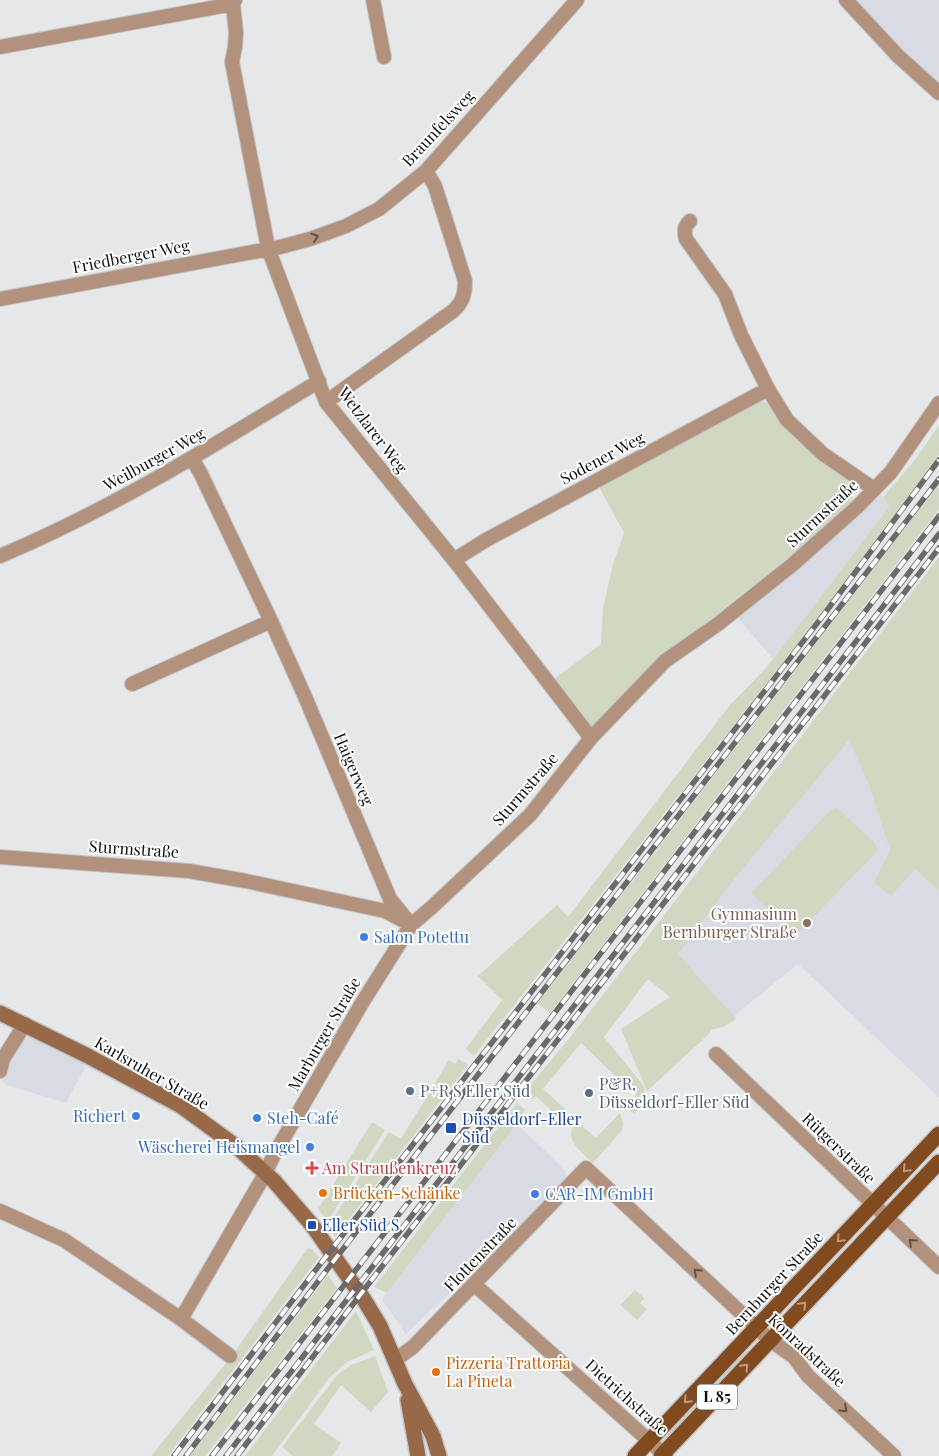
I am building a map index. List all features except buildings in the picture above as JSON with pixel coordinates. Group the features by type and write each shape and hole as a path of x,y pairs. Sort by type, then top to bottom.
{"main road":[{"name":"Karlsruher Straße","path":"0,1013 25,1024 180,1106 223,1136 265,1172 312,1225 364,1298 380,1326 405,1384 433,1436 439,1456"},
{"name":"Bernburger Straße","path":"634,1456 939,1134"},
{"name":"L 85","path":"663,1455 939,1162"},
{"name":"Karlsruher Straße","path":"405,1384 418,1451"}],"street":[{"path":"374,0 384,57"},
{"name":"Braunfelsweg","path":"268,248 310,239 346,226 379,209 426,171 577,0"},
{"path":"846,0 898,56 939,93"},
{"path":"0,47 234,2"},
{"name":"Wetzlarer Weg","path":"234,2 236,33 232,62 268,248 326,402 454,560 591,738"},
{"path":"326,402 460,305 463,299 465,281 434,186 426,171"},
{"path":"690,221 685,226 686,239 725,294 741,335 786,420 823,454 874,489"},
{"name":"Friedberger Weg","path":"0,299 268,248"},
{"name":"Weilburger Weg","path":"0,556 43,538 119,500 192,459 319,381"},
{"name":"Sodener Weg","path":"454,560 486,540 768,389"},
{"name":"Sturmstraße","path":"0,857 189,871 246,881 385,911 411,925 530,815 591,738 665,662 718,624 792,566 857,507 891,472 939,403"},
{"name":"Haigerweg","path":"192,459 271,621 390,899 411,925"},
{"path":"132,684 271,621"},
{"name":"Marburger Straße","path":"181,1319 362,1003 411,925"},
{"path":"0,1067 6,1053 25,1024"},
{"name":"Rütgerstraße","path":"716,1054 939,1267"},
{"name":"Flottenstraße","path":"395,1360 409,1352 586,1168"},
{"name":"Konradstraße","path":"586,1168 770,1340 794,1358 808,1376 894,1456"},
{"path":"0,1211 64,1240 181,1319 230,1356"},
{"name":"Dietrichstraße","path":"475,1285 649,1439 663,1455"}],"shaded area":[{"path":"852,0 939,0 939,88"},
{"path":"879,492 889,507 773,659 735,615"},
{"name":"Gymnasium Bernburger Straße","path":"848,696 903,858 939,891 939,1097 798,964 724,1024 651,954"},
{"path":"30,1037 45,1039 88,1062 66,1103 7,1085 0,1078 13,1047"},
{"path":"517,1124 565,1170 567,1184 406,1334 382,1300"}],"green space":[{"path":"758,400 771,406 792,434 807,449 850,480 853,494 848,508 842,515 659,660 591,727 553,680 601,644 603,608 613,565 624,533 598,485"},
{"path":"939,425 939,455 820,615 474,1056 466,1049 502,1000 478,976 557,905 568,917 730,705 767,667 889,507 883,497 914,461"},
{"path":"939,484 939,509 550,1013 537,1003"},
{"path":"939,557 939,891 915,869 891,896 874,883 890,850 869,784 849,740 735,878 678,954 736,1019 723,1027 710,1030 710,1033 647,1091 621,1029 670,997 648,979 604,1037 643,1085 646,1099 634,1114 626,1106 636,1096 581,1043 543,1089 566,1110 566,1117 559,1118 536,1096 532,1100 523,1094 572,1035"},
{"path":"837,808 875,843 877,849 875,854 795,936 751,893 830,811"},
{"path":"459,1059 468,1065 335,1237 332,1232 331,1222 389,1132 401,1139 449,1060 455,1064"},
{"path":"517,1103 525,1110 517,1124 387,1293 374,1287"},
{"path":"620,1113 623,1124 622,1130 593,1163 580,1151 573,1141 571,1131 573,1126 580,1124 596,1138"},
{"path":"372,1122 385,1130 329,1219 326,1219 318,1209"},
{"path":"308,1248 312,1249 319,1257 168,1456 151,1456 231,1357"},
{"path":"328,1275 337,1288 205,1456 190,1456"},
{"path":"635,1290 644,1298 640,1303 647,1309 637,1320 620,1305"},
{"path":"356,1311 374,1350 347,1362 329,1378 272,1456 245,1456"},
{"path":"744,1350 748,1354 671,1435 668,1435 667,1432"},
{"path":"375,1356 388,1392 371,1412 341,1385 314,1424 341,1443 332,1456 293,1456 282,1447 337,1375 351,1365"}],"railway":[{"path":"174,1456 321,1263 822,617 939,460"},
{"path":"186,1456 326,1271 939,479"},
{"path":"212,1456 939,516"},
{"path":"226,1456 939,534"},
{"path":"237,1456 939,548"}],"place":[{"name":"Gymnasium Bernburger Straße","path":"807,923"},
{"name":"Salon Potettu","path":"364,937"},
{"name":"P+R S Eller Süd","path":"410,1091"},
{"name":"P&R, Düsseldorf-Eller Süd","path":"589,1093"},
{"name":"Richert","path":"136,1116"},
{"name":"Steh-Café","path":"257,1118"},
{"name":"Düsseldorf-Eller Süd","path":"451,1128"},
{"name":"Wäscherei Heismangel","path":"310,1147"},
{"name":"Am Straußenkreuz","path":"312,1168"},
{"name":"Brücken-Schänke","path":"323,1193"},
{"name":"CAR-IM GmbH","path":"535,1194"},
{"name":"Eller Süd S","path":"312,1225"},
{"name":"Pizzeria Trattoria La Pineta","path":"436,1372"}]}
